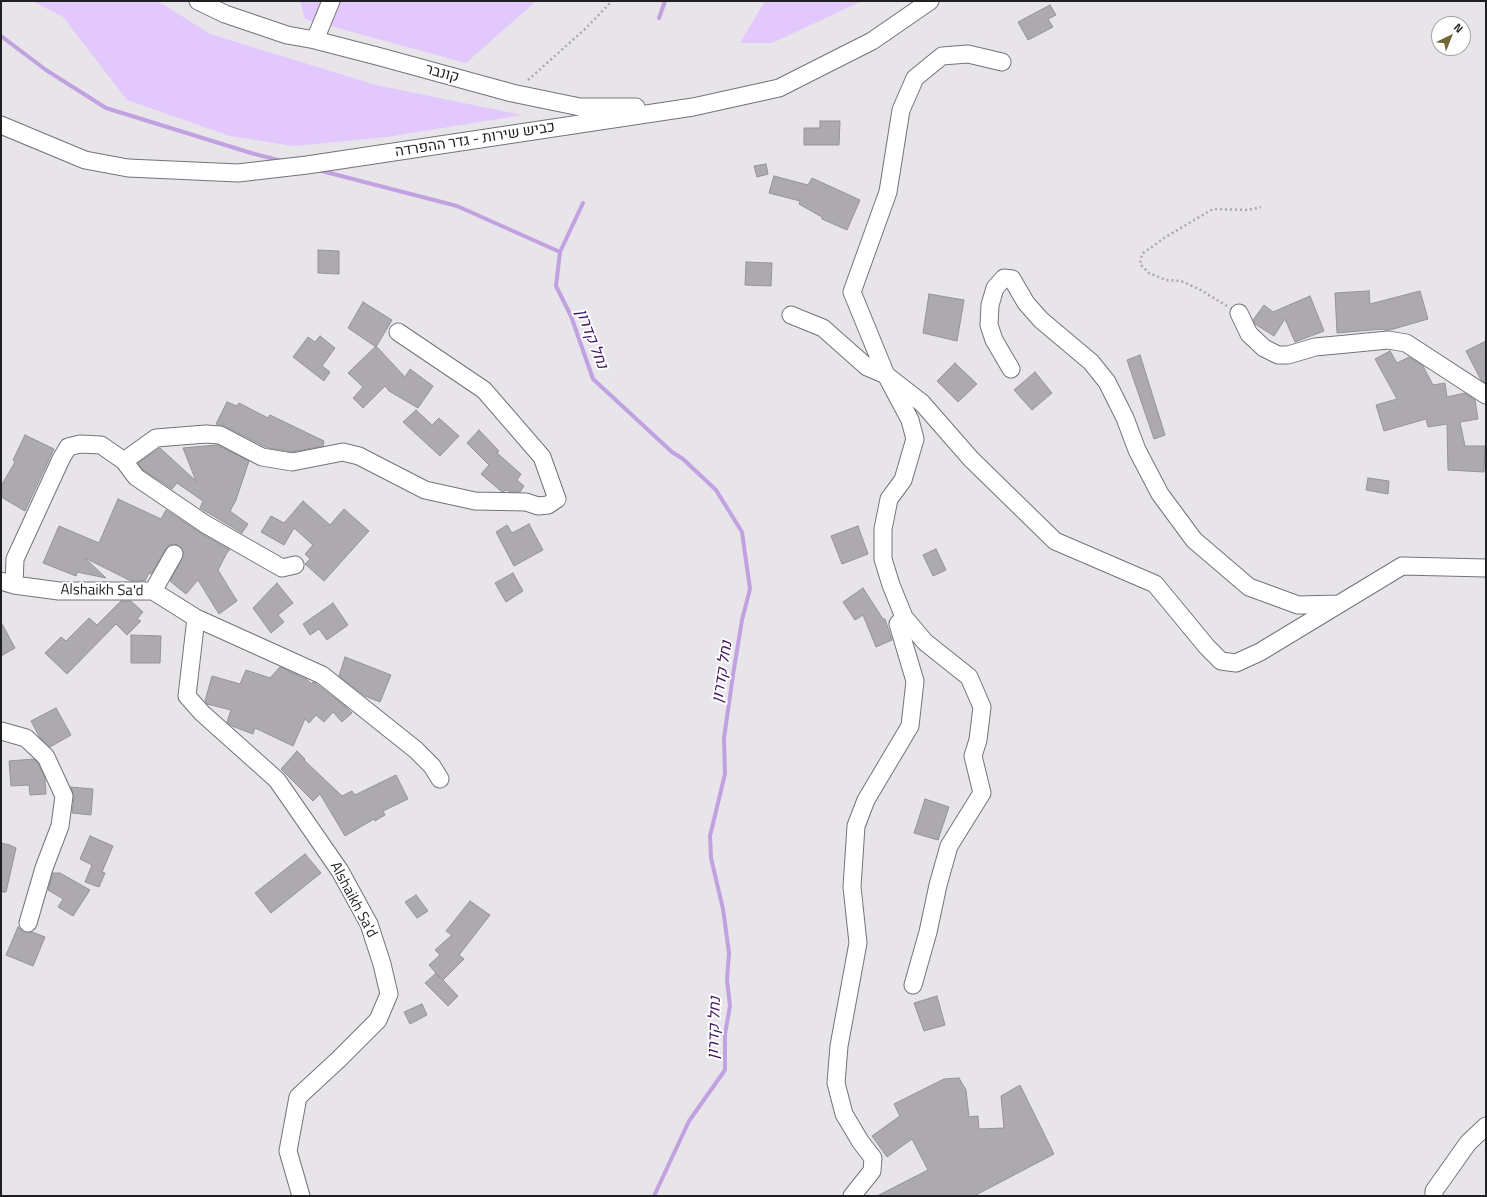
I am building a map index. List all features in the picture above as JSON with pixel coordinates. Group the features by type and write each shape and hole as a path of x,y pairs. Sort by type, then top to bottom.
{"street":[{"name":"קונבר","path":"198,1 225,14 280,33 315,40 512,93 580,107 693,107"},
{"path":"315,40 331,1"},
{"name":"כביש שירות - גדר ההפרדה","path":"1,125 85,160 128,168 238,173 307,165 693,107 779,88 872,41 930,1"},
{"path":"913,985 928,932 938,885 949,846 982,793 973,756 978,740 982,707 969,677 925,642 904,617 891,586 883,559 883,529 889,499 904,480 915,440 910,420 886,375 852,292 888,192 901,110 914,78 942,56 968,54 1002,62"},
{"path":"1012,369 994,340 989,325 990,305 995,288 1004,278 1012,279 1026,303 1041,320 1091,362 1107,382 1125,418 1137,450 1160,494 1194,540 1250,587 1298,605 1341,604"},
{"path":"1239,313 1249,334 1264,348 1278,354 1288,355 1315,347 1388,340 1406,343 1486,395"},
{"path":"791,315 823,328 867,367 886,375 922,403 971,459 1055,541 1155,584 1207,647 1221,661 1236,663 1260,652 1402,566 1486,568"},
{"path":"124,461 156,438 206,434 220,435 262,457 292,462 343,452 359,456 425,490 475,502 526,502 538,506 548,505 557,499 542,457 484,390 398,332"},
{"path":"7,583 15,559 61,459 68,447 80,444 101,445 124,461 136,477 205,524 282,568 295,565"},
{"path":"153,591 174,554"},
{"name":"Alshaikh Sa'd","path":"7,583 59,591 153,591 196,618 322,675 416,750 432,766 440,779"},
{"path":"852,1196 872,1171 873,1158 860,1141 844,1114 836,1083 839,1046 858,943 852,887 856,826 866,800 910,726 915,681 898,624 904,617"},
{"name":"Alshaikh Sa'd","path":"196,618 187,696 202,713 241,746 277,780 336,866 369,924 382,964 389,994 378,1020 298,1097 288,1151 302,1196"},
{"path":"1,731 26,738 46,758 64,796 60,826 44,868 28,923"},
{"path":"1434,1196 1434,1191 1468,1143 1486,1126"}],"path":[{"path":"512,93 530,80 585,29 612,1"},
{"path":"1239,313 1199,289 1181,282 1166,280 1149,273 1140,264 1142,254 1164,238 1213,209 1248,210 1261,207"}],"shaded area":[{"path":"32,1 158,1 210,34 376,85 522,115 387,137 293,146 230,136 127,100 63,17"},
{"path":"300,1 536,1 466,63 305,19"},
{"path":"765,1 862,1 772,43 740,43"}],"building":[{"path":"1050,5 1056,15 1048,19 1053,27 1028,40 1018,22"},
{"path":"820,121 840,121 839,145 804,145 804,128 820,128"},
{"path":"766,164 768,174 757,177 754,166"},
{"path":"774,176 808,185 812,178 860,200 847,230 822,219 822,217 799,204 800,201 769,193"},
{"path":"318,250 339,251 339,274 318,273"},
{"path":"746,262 772,263 771,286 745,285"},
{"path":"1369,291 1370,304 1420,291 1428,319 1390,330 1383,329 1337,333 1335,293"},
{"path":"929,294 964,300 957,341 923,333"},
{"path":"1310,296 1324,331 1295,342 1285,319 1274,336 1255,324 1253,320 1264,305 1273,312"},
{"path":"363,302 392,320 376,347 348,328"},
{"path":"320,336 335,348 322,366 330,372 324,381 293,357 308,337 315,342"},
{"path":"1486,341 1486,383 1481,380 1466,351"},
{"path":"376,346 405,377 410,369 433,386 418,408 389,391 385,386 363,408 353,398 363,387 348,373"},
{"path":"1390,351 1397,363 1409,357 1423,366 1433,385 1445,383 1447,397 1465,393 1475,400 1478,419 1460,422 1465,446 1485,446 1484,472 1448,470 1447,424 1428,427 1426,419 1384,431 1376,405 1397,399 1375,359"},
{"path":"1140,355 1165,435 1154,439 1127,360"},
{"path":"955,363 977,384 958,402 937,381"},
{"path":"1035,372 1052,393 1032,410 1014,390"},
{"path":"227,402 237,406 239,403 268,418 270,415 324,441 323,446 292,452 268,448 225,426 216,424"},
{"path":"416,410 432,425 439,418 459,436 440,456 403,422"},
{"path":"479,430 499,451 497,453 521,474 517,480 524,486 520,492 509,492 507,490 502,492 481,474 489,465 467,443"},
{"path":"25,435 54,449 25,511 1,497 1,486 15,462 13,460"},
{"path":"217,445 249,461 236,500 230,511 248,524 242,533 200,508 203,501 177,483 172,489 143,470 138,463 160,448 196,481 183,448"},
{"path":"1368,478 1389,481 1388,494 1366,490"},
{"path":"118,499 161,519 166,510 230,550 228,551 218,570 237,601 219,614 198,580 186,594 170,581 184,554 179,546 174,544 169,545 145,581 131,581 85,558 106,578 77,572 76,576 43,563 59,526 99,543"},
{"path":"303,501 330,525 344,509 369,531 324,581 305,564 310,559 305,554 313,545 294,528 284,545 261,532 271,516 284,523"},
{"path":"529,524 543,550 514,566 496,532 507,525 512,533"},
{"path":"858,526 868,554 842,564 831,536"},
{"path":"936,549 946,570 933,576 923,555"},
{"path":"513,573 523,591 506,602 495,583"},
{"path":"277,583 293,603 278,615 284,622 271,633 253,608"},
{"path":"863,588 883,619 885,619 892,640 876,647 863,615 855,620 843,602"},
{"path":"121,601 131,601 143,612 137,619 141,621 127,635 116,624 67,674 45,653 61,637 66,641 89,618 97,625"},
{"path":"333,603 348,625 327,640 319,629 310,635 303,624"},
{"path":"1,622 15,648 1,656"},
{"path":"131,635 161,636 160,663 131,663"},
{"path":"345,657 391,675 380,702 365,696 339,676"},
{"path":"280,667 306,679 312,684 313,682 315,683 352,713 342,722 333,712 324,722 316,715 309,723 305,719 293,746 255,728 253,734 232,726 227,722 231,710 207,704 205,701 212,676 240,684 246,670 270,678"},
{"path":"56,708 71,735 50,747 40,738 31,721"},
{"path":"297,751 305,759 304,760 342,796 352,791 355,795 396,775 408,799 383,811 385,815 375,821 374,819 345,836 320,794 313,801 281,769"},
{"path":"34,759 38,763 45,778 46,794 30,795 29,785 11,786 9,761"},
{"path":"71,787 93,789 91,815 72,813 74,797"},
{"path":"925,799 949,807 938,840 914,833"},
{"path":"90,836 113,846 102,872 105,873 99,887 85,882 92,865 80,859"},
{"path":"1,843 16,848 6,892 1,892"},
{"path":"305,854 321,873 271,913 255,893"},
{"path":"53,873 60,873 90,890 73,916 58,907 63,899 48,890"},
{"path":"416,895 428,911 417,918 405,902"},
{"path":"470,901 490,915 459,955 464,959 443,980 458,996 448,1006 425,983 436,973 429,965 440,955 435,950 452,935 446,931"},
{"path":"18,927 25,932 32,932 45,937 33,966 6,955"},
{"path":"937,996 945,1025 924,1031 914,1003"},
{"path":"422,1004 427,1015 410,1024 404,1012"},
{"path":"959,1078 966,1090 969,1117 978,1116 979,1129 1004,1128 1001,1096 1020,1085 1054,1154 974,1196 877,1196 928,1170 912,1139 887,1157 872,1136 900,1116 894,1104 944,1079"}],"waterway":[{"name":"נחל קדרון","path":"659,18 665,1"},
{"path":"1,36 46,70 106,108 251,153 282,161"},
{"path":"318,170 457,206 560,252"},
{"name":"נחל קדרון","path":"583,203 560,252 556,286 571,316 593,379 672,452 683,459 716,490 742,532 750,589 742,620 724,738 725,774 710,836 711,858 723,909 729,953 727,980 730,1006 725,1034 725,1070 689,1121 654,1196"}]}
